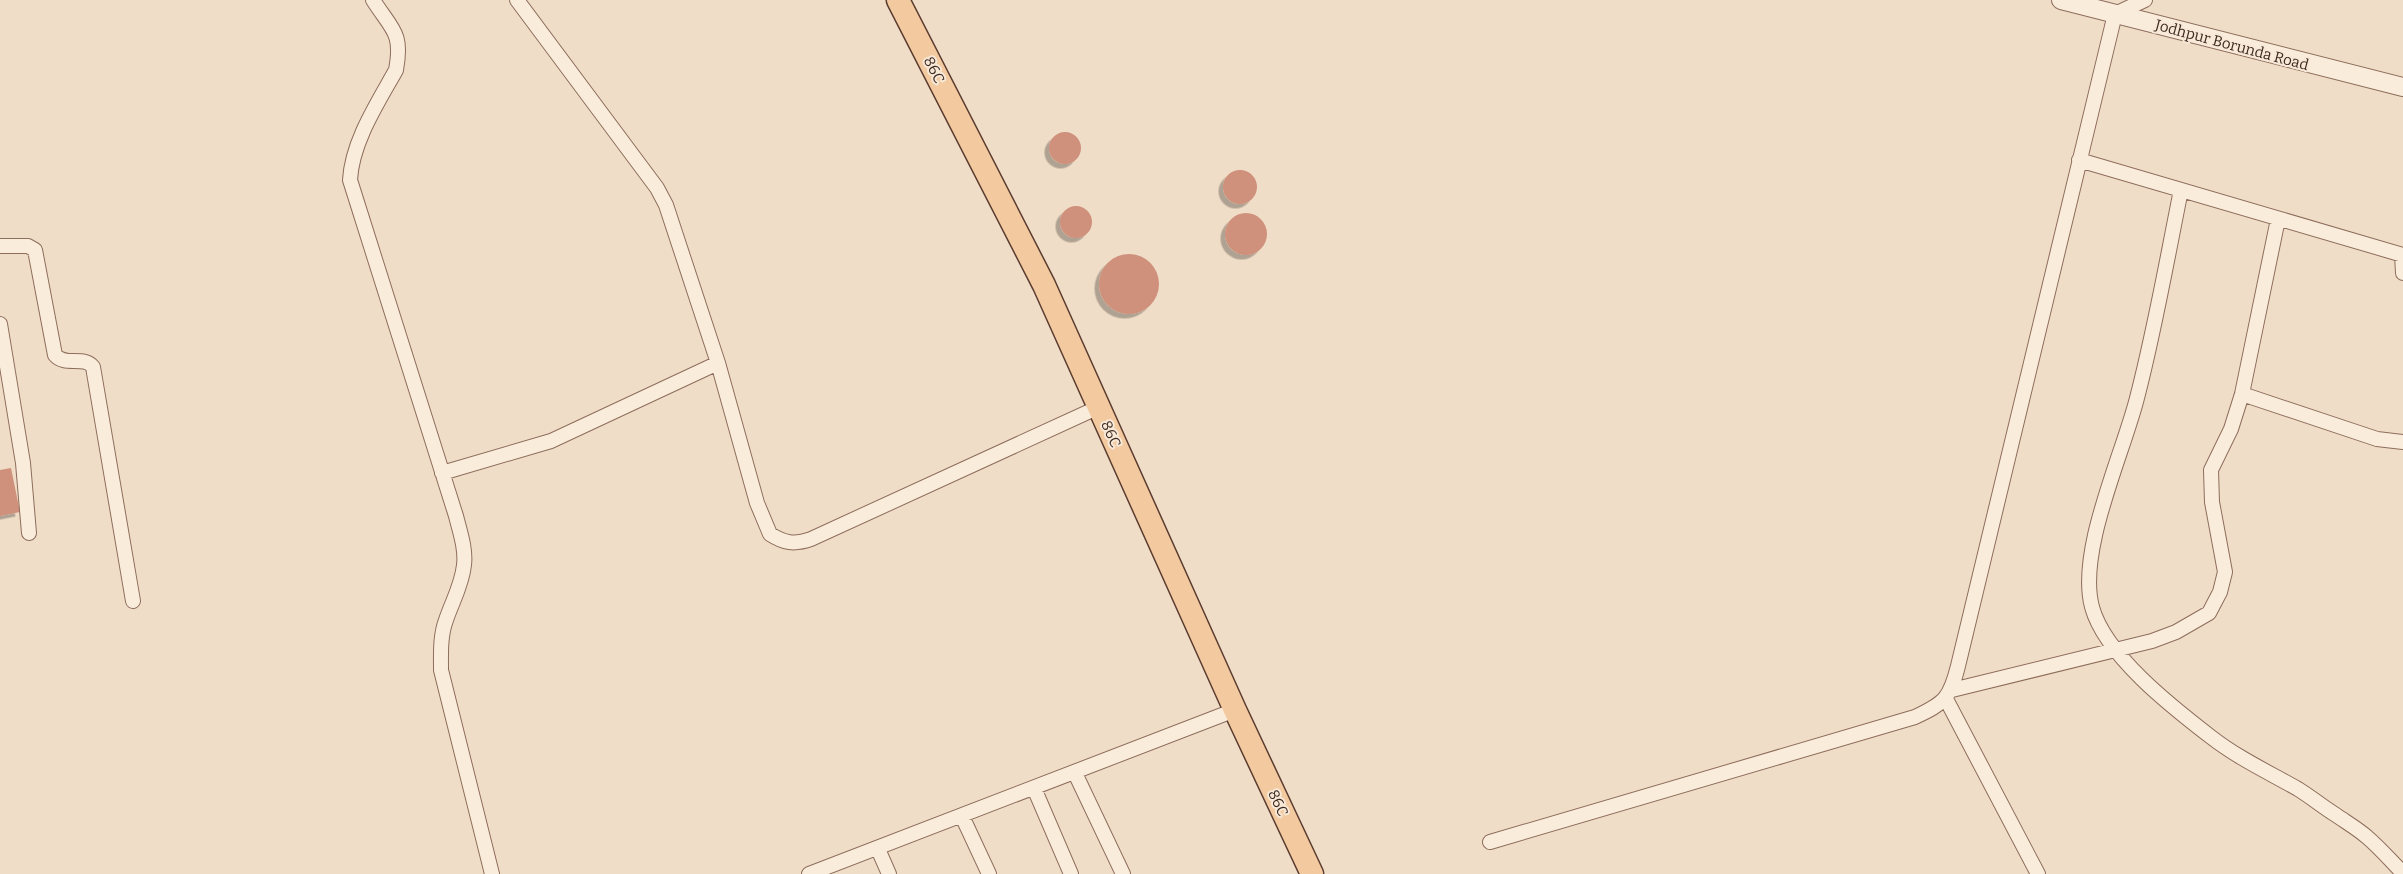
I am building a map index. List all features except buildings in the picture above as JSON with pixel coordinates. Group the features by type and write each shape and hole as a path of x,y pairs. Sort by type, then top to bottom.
{"main road":[{"name":"86C","path":"898,0 1044,285 1235,710 1312,874"}],"street":[{"path":"373,0 397,34 398,58 396,70 356,147 350,166 350,180 442,473 464,550 464,565 458,592 445,621 441,670 492,874"},
{"path":"517,0 657,188 666,205 718,364 764,524 770,534 786,542 798,544 839,528 1099,406"},
{"name":"Jodhpur Borunda Road","path":"2061,0 2403,87"},
{"path":"2038,874 1949,695 2115,14 2145,0"},
{"path":"2080,160 2403,255 2403,273"},
{"path":"2181,190 2137,398 2105,499 2091,557 2089,582 2092,607 2101,629 2116,650 2140,677 2212,738 2261,770 2298,789 2366,836 2403,873"},
{"path":"1490,842 1916,717 1936,707 1949,695 2176,632 2209,613 2220,592 2225,572 2212,502 2211,470 2230,429 2242,394 2278,219"},
{"path":"0,246 28,246 36,250 55,355 64,360 86,361 93,367 133,601"},
{"path":"0,324 23,463 29,533"},
{"path":"442,473 551,441 718,364"},
{"path":"2242,394 2377,439 2403,442"},
{"path":"809,874 1235,710"},
{"path":"1075,772 1123,874"},
{"path":"1034,788 1070,874"},
{"path":"962,816 989,874"},
{"path":"878,849 889,874"}]}
